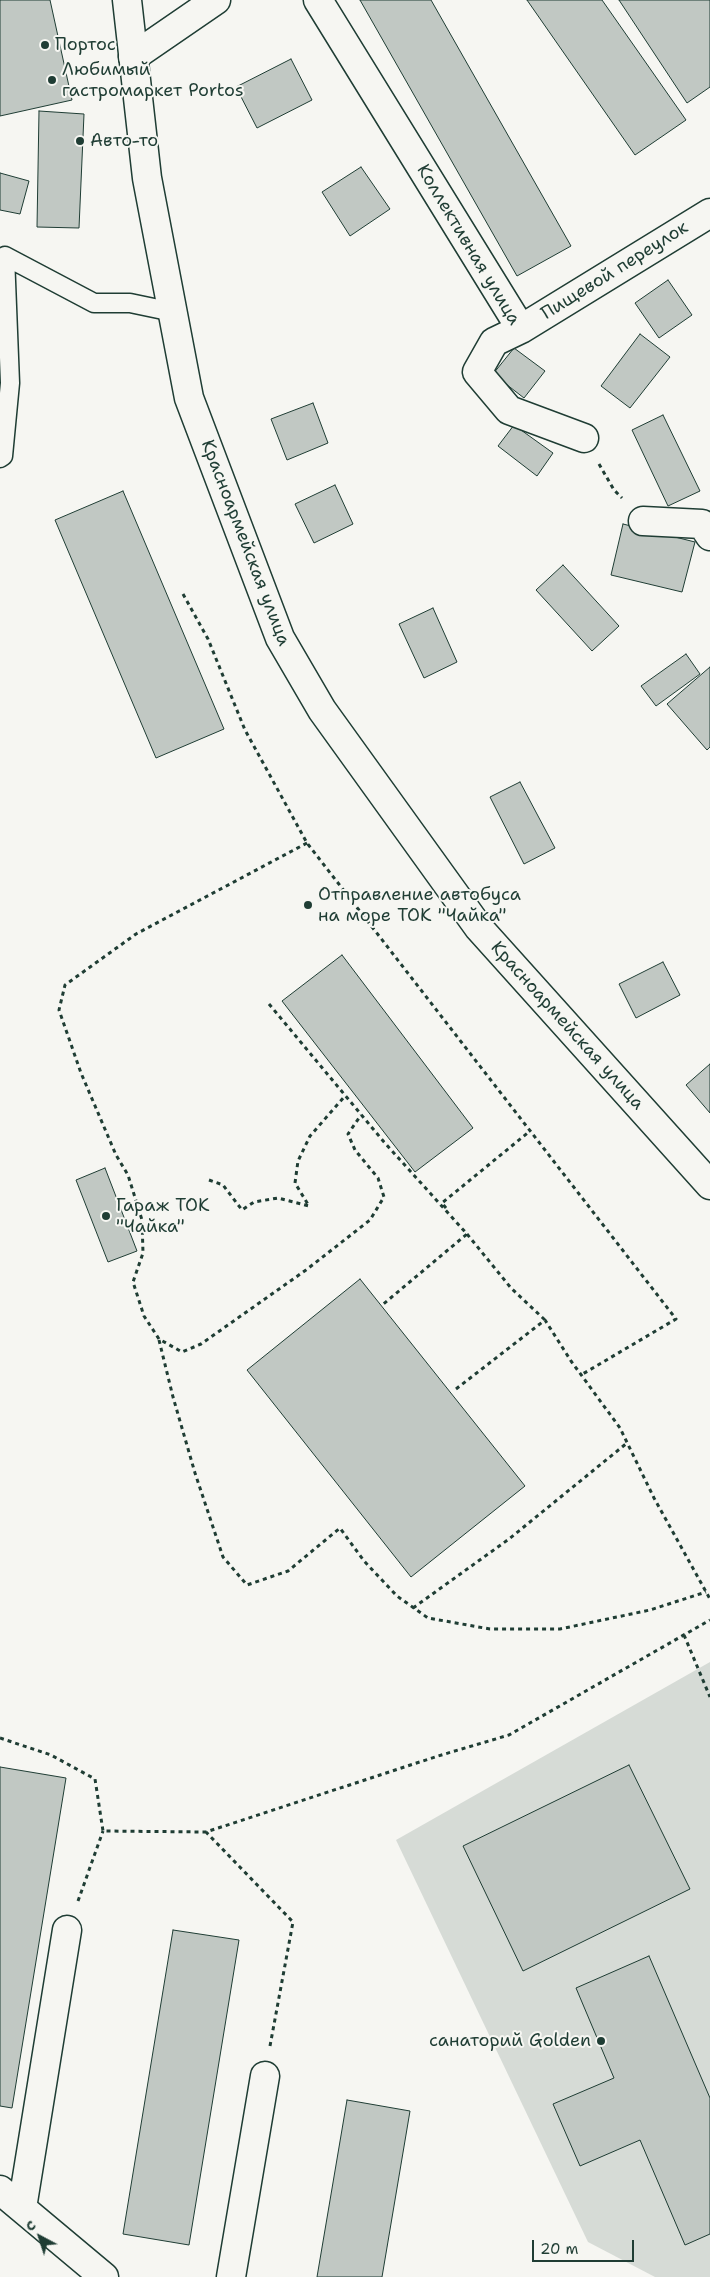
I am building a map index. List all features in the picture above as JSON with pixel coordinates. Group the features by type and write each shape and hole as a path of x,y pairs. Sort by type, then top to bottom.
{"street":[{"name":"Красноармейская улица","path":"126,0 147,178 189,398 280,638 322,710 479,928 710,1185"},
{"path":"133,57 216,0"},
{"name":"Коллективная улица","path":"318,0 521,329 494,342 477,372 509,410 584,438"},
{"name":"Пищевой переулок","path":"521,329 710,212"},
{"path":"643,520 702,524 710,536"},
{"path":"22,2208 68,1930"},
{"path":"231,2277 265,2076"},
{"path":"0,2190 104,2277"}],"lane":[{"path":"0,458 3,456 10,382 5,256 94,303 130,303 173,312"}],"path":[{"path":"584,438 614,490 643,520"},
{"path":"183,594 208,640 244,730 307,843 676,1319 581,1375"},
{"path":"307,843 136,934 65,985 59,1010 81,1073 116,1155 128,1175 142,1220 143,1253 134,1282 144,1316 159,1339 192,1464 223,1557 247,1585 288,1571 340,1528 364,1561 396,1596 413,1608 428,1618 490,1630 560,1628 650,1610 706,1592"},
{"path":"269,1004 361,1115 468,1234"},
{"path":"209,1180 223,1185 242,1210 254,1202 278,1198 309,1206 295,1184 298,1161 310,1136 345,1096"},
{"path":"159,1339 182,1352 201,1344 306,1270 370,1220 384,1197 378,1178 355,1150 348,1134 361,1115"},
{"path":"530,1131 442,1203 511,1288 545,1320 581,1375 620,1428 654,1498 710,1599"},
{"path":"381,1306 468,1234"},
{"path":"456,1388 545,1320"},
{"path":"413,1608 509,1539 627,1443"},
{"path":"103,1831 206,1832 438,1756 509,1735 710,1620"},
{"path":"684,1635 710,1697"},
{"path":"0,1738 52,1755 95,1779 103,1831 68,1930"},
{"path":"206,1832 293,1922 265,2076"}],"shaded area":[{"name":"санаторий Golden","path":"710,1662 710,2277 655,2277 588,2242 396,1840"}],"building":[{"path":"0,0 50,0 72,100 0,116"},
{"path":"360,0 431,0 571,246 517,276"},
{"path":"527,0 602,0 686,120 635,155"},
{"path":"619,0 710,0 710,87 687,103"},
{"path":"291,59 312,100 257,128 236,87"},
{"path":"39,111 84,114 79,228 37,227"},
{"path":"361,167 390,209 350,236 322,192"},
{"path":"0,173 29,181 20,214 0,210"},
{"path":"668,280 692,315 659,338 635,303"},
{"path":"640,334 670,357 630,408 601,386"},
{"path":"514,348 545,371 524,398 493,374"},
{"path":"313,403 328,443 287,460 271,419"},
{"path":"663,415 700,491 668,506 632,430"},
{"path":"514,425 553,453 537,476 498,446"},
{"path":"335,485 353,524 314,543 295,504"},
{"path":"123,491 224,729 156,758 55,520"},
{"path":"623,524 695,542 682,592 611,575"},
{"path":"563,565 619,626 592,651 536,590"},
{"path":"433,608 457,662 424,678 399,624"},
{"path":"686,654 700,674 656,706 641,686"},
{"path":"710,667 710,747 707,750 667,704"},
{"path":"520,782 555,848 524,864 490,797"},
{"path":"342,955 473,1128 415,1172 282,1001"},
{"path":"663,962 680,995 636,1018 619,984"},
{"path":"710,1064 710,1113 686,1085"},
{"name":"Гараж ТОК \"Чайка\"","path":"105,1168 137,1251 108,1262 76,1180"},
{"path":"360,1279 525,1486 411,1577 247,1370"},
{"path":"629,1765 690,1889 523,1971 463,1846"},
{"path":"0,1767 66,1778 12,2108 0,2106"},
{"path":"173,1930 239,1940 189,2245 123,2234"},
{"path":"649,1956 710,2098 710,2234 685,2245 640,2140 580,2166 553,2104 614,2078 576,1988"},
{"path":"347,2100 410,2111 382,2277 317,2277"}],"place":[{"name":"Портос","path":"45,45"},
{"name":"Любимый гастромаркет Portos","path":"52,80"},
{"name":"Авто-то","path":"80,141"},
{"name":"Отправление автобуса на море ТОК \"Чайка\"","path":"308,905"},
{"name":"Гараж ТОК \"Чайка\"","path":"106,1216"},
{"name":"санаторий Golden","path":"601,2041"}]}
